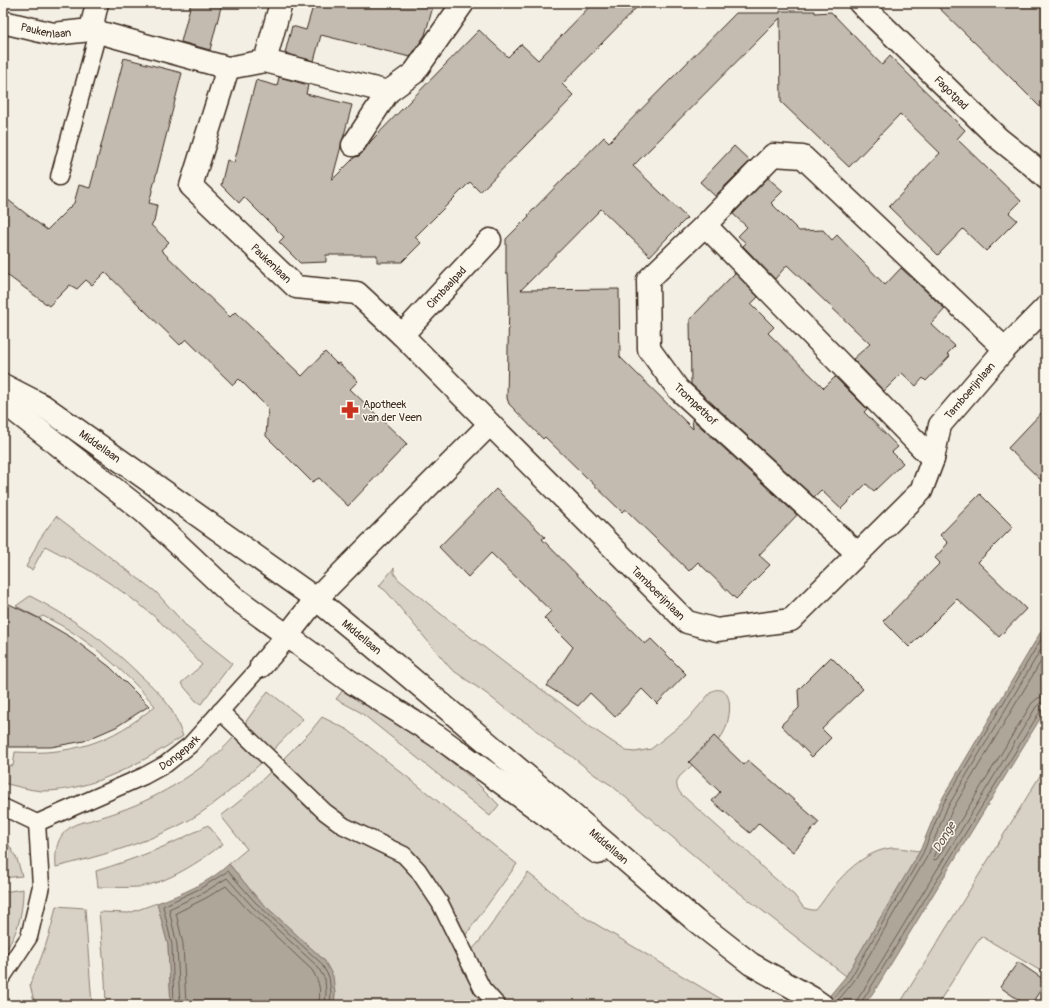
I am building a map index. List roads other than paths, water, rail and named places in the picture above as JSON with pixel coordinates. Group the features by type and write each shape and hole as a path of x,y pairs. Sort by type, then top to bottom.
{"street":[{"path":"94,31 97,3"},
{"path":"265,61 281,3"},
{"path":"353,145 388,92 414,73 463,3"},
{"name":"Fagotpad","path":"860,3 998,138 1046,178"},
{"name":"Paukenlaan","path":"3,22 53,34 94,31 228,68 265,61 388,92"},
{"name":"Paukenlaan","path":"228,68 191,186 296,287 357,292 490,424"},
{"name":"Trompethof","path":"858,553 678,389 649,349 648,280 705,225 773,155 803,157 1005,349"},
{"path":"705,225 933,459"},
{"name":"Cimbaalpad","path":"402,335 490,240"},
{"name":"Tamboerijnlaan","path":"490,424 687,622 717,630 791,620 921,491 933,459 940,425 1005,349 1046,307"},
{"name":"Middellaan","path":"3,385 42,405 316,600 368,641 696,921 751,964 817,1001"},
{"name":"Middellaan","path":"3,401 144,512 234,597 348,680 437,736 587,846 696,921"},
{"path":"316,600 490,424"},
{"name":"Dongepark","path":"261,666 316,600"}],"lane":[{"path":"60,177 94,31"},
{"name":"Dongepark","path":"37,823 144,776 166,764 190,745 261,666"},
{"path":"220,711 325,812 344,826 404,855 418,870 440,903 482,988 497,1005"},
{"path":"3,807 37,823 42,886 29,937 3,976"}],"water":[{"name":"Donge","path":"1046,623 1046,709 875,990 864,1005 824,1005 846,976 920,851 939,804"},
{"path":"229,864 258,899 324,960 333,976 335,993 334,1005 171,1005 168,945 157,903 185,892 204,882 213,877"}],"place":[{"name":"Apotheek van der Veen","path":"350,410"}]}
